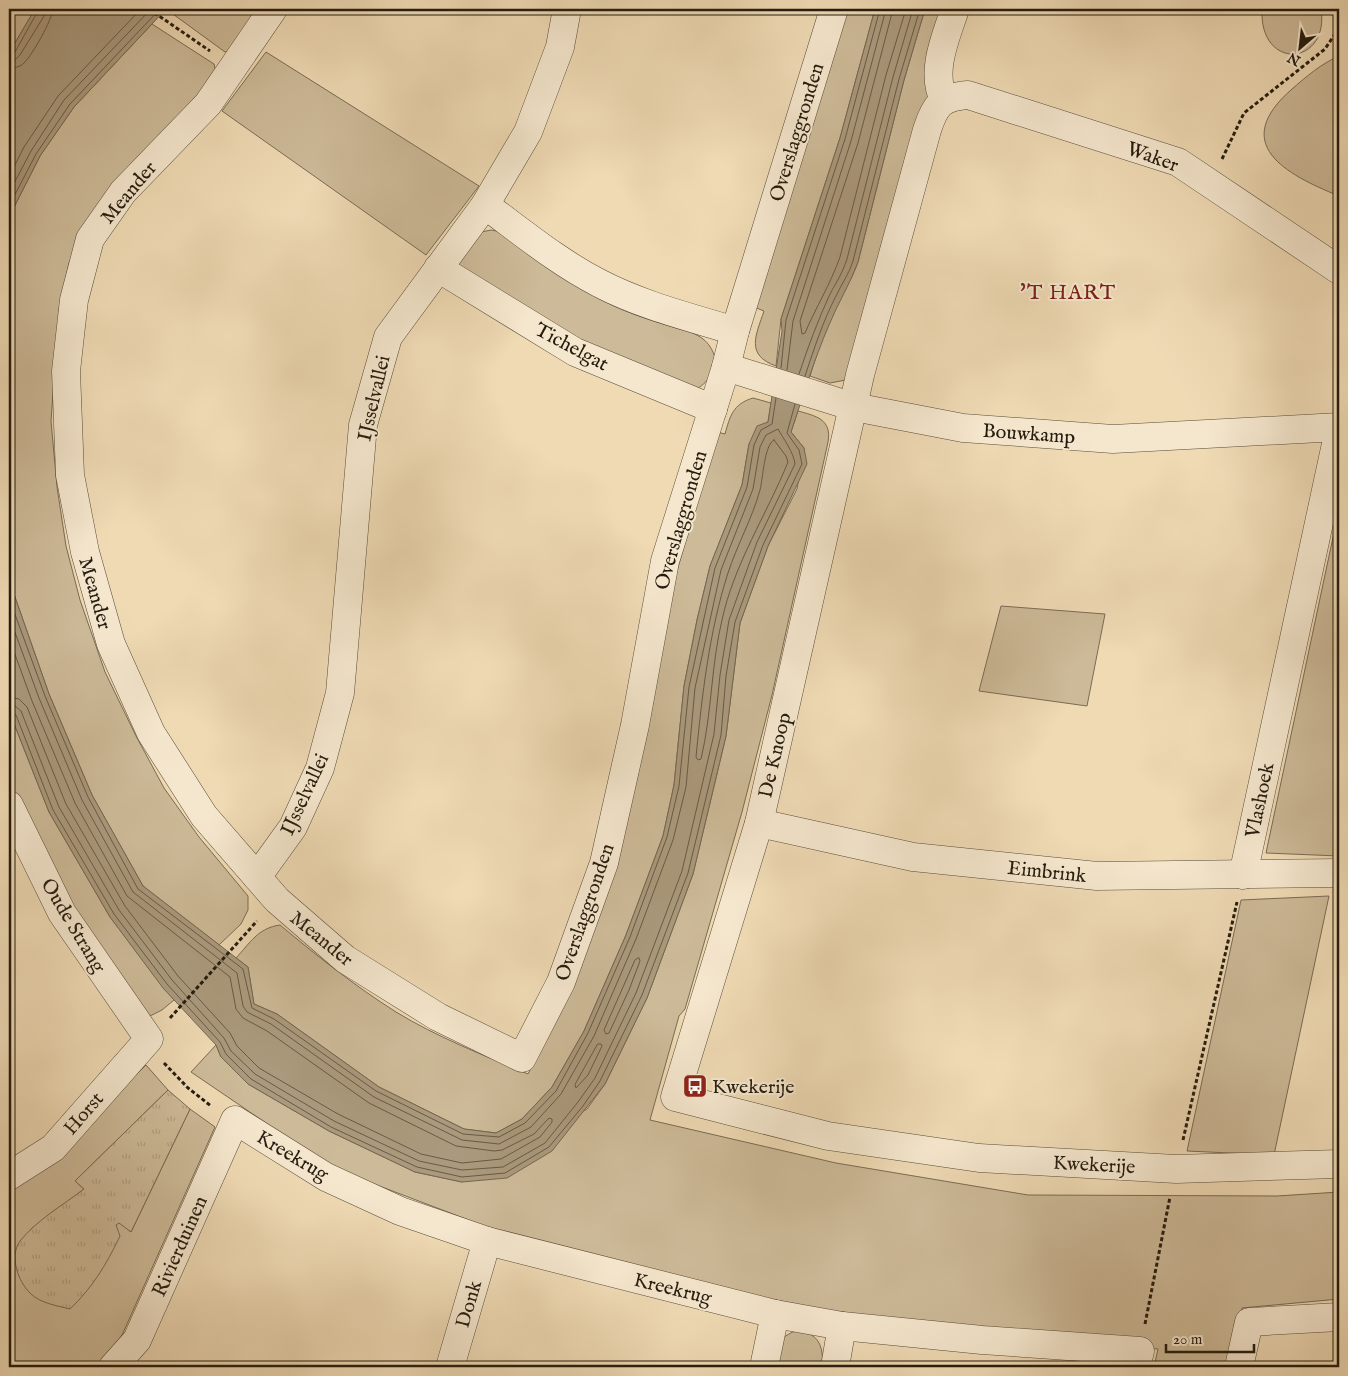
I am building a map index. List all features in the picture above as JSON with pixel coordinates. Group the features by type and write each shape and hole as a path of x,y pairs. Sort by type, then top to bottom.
{"street":[{"name":"Meander","path":"272,9 208,104 123,192 90,239 74,300 66,371 70,475 85,552 111,644 151,734 204,816 276,900 345,959 438,1017 522,1058"},
{"name":"IJsselvallei","path":"257,877 293,827 320,768 340,693 363,424 388,337 485,205 528,132 560,47 567,9"},
{"name":"Overslaggronden","path":"522,1058 561,982 604,863 635,725 665,561 726,367 735,331 834,9"},
{"path":"854,407 860,375 927,130 931,117 944,100 940,90 940,59 955,9"},
{"name":"Waker","path":"944,100 968,95 1178,162 1339,270"},
{"path":"485,205 557,257 598,282 639,300 735,331"},
{"name":"Tichelgat","path":"438,268 575,352 713,409"},
{"name":"Bouwkamp","path":"726,367 854,407 963,428 1113,439 1339,428"},
{"name":"De Knoop","path":"675,1097 759,823 854,407"},
{"name":"Vlashoek","path":"1243,875 1339,428"},
{"name":"Oude Strang","path":"9,805 62,913 148,1039"},
{"name":"Eimbrink","path":"759,823 913,857 1097,876 1339,873"},
{"name":"Horst","path":"9,1176 52,1148 148,1039"},
{"name":"Kwekerije","path":"675,1097 828,1136 979,1158 1176,1169 1339,1164"},
{"name":"Kreekrug","path":"236,1120 326,1177 400,1211 487,1241 775,1314 842,1326 982,1340 1138,1359"},
{"name":"Rivierduinen","path":"113,1367 137,1340 236,1120"},
{"name":"Donk","path":"450,1367 487,1241"},
{"path":"764,1367 775,1314"},
{"path":"1239,1367 1249,1322 1339,1318"},
{"path":"835,1367 842,1326"}],"path":[{"path":"149,9 234,68"},
{"path":"1210,184 1244,114 1325,49 1339,28"},
{"path":"1138,1359 1176,1169 1243,875"},
{"path":"176,1012 246,933"},
{"path":"148,1039 157,1055 188,1088 226,1116 236,1120"}],"green space":[{"path":"9,9 35,9 9,53"},
{"path":"166,9 258,9 231,51 225,52"},
{"path":"844,9 875,9 840,138 781,319 776,366 766,361 756,350 756,336 764,311 754,307"},
{"path":"925,9 948,9 932,86 846,380 830,383 810,376 836,306 858,262 904,80"},
{"path":"1262,9 1321,9 1321,28 1315,42 1305,51 1294,54 1282,52 1271,44 1264,29"},
{"path":"152,24 214,64 216,73 85,227 69,263 59,310 51,421 57,487 66,546 80,600 105,672 164,788 199,837 248,896 248,910 241,924 219,945 143,886 92,795 49,694 9,580 9,217 40,156 74,107"},
{"path":"266,52 479,186 426,255 222,111"},
{"path":"1339,56 1339,196 1300,178 1284,167 1272,155 1265,141 1265,126 1274,108 1292,89 1326,63"},
{"path":"491,230 502,232 568,279 613,306 701,337 712,350 716,362 709,377 700,387 689,392 615,364 459,269 459,260 481,232"},
{"path":"753,398 771,403 768,422 749,444 742,485 710,566 684,686 674,785 663,836 626,935 584,1031 552,1087 522,1119 496,1133 464,1129 379,1087 277,1014 254,1004 248,967 236,958 260,933 280,925 336,970 396,1012 444,1038 528,1074 536,1058 637,778 677,571 717,432 725,434 733,412 741,404"},
{"path":"798,411 816,417 825,423 829,434 828,442 772,695 742,812 685,1009 679,1016 650,1120 836,1163 1028,1195 1277,1196 1339,1192 1339,1299 1242,1308 1229,1367 1154,1367 1158,1349 789,1317 545,1249 332,1168 191,1072 216,1045 221,1057 248,1084 329,1131 415,1172 462,1182 587,1109 605,1084 647,998 693,874 726,736 740,623 768,546 797,489 804,448 791,432"},
{"path":"1339,509 1339,856 1266,853"},
{"path":"1001,606 1105,614 1087,706 979,691"},
{"path":"9,711 49,812 110,917 174,1000 162,1010 146,1018 106,966 9,792"},
{"path":"1329,896 1274,1155 1187,1151 1241,900"},
{"path":"146,1065 168,1090 75,1181 84,1189 31,1229 15,1258 19,1276 31,1294 119,1222 131,1232 190,1109 215,1127 123,1333 112,1351 97,1367 16,1367 9,1356 9,1188 100,1111"},
{"path":"168,1090 190,1109 131,1232 119,1223 116,1225 120,1236 110,1257 92,1284 70,1309 39,1300 26,1289 16,1269 15,1254 20,1241 42,1220 84,1189 75,1181"},
{"path":"796,1331 810,1334 818,1342 822,1353 822,1367 772,1367 778,1345 785,1337"}],"water":[{"path":"35,9 166,9 74,107 40,156 9,217 9,53"},
{"path":"875,9 925,9 904,80 858,262 824,338 791,432 804,448 807,464 768,546 740,623 726,736 693,874 647,998 605,1084 552,1151 507,1178 462,1182 415,1172 329,1131 248,1084 221,1057 216,1045 163,988 110,917 49,812 9,711 9,580 49,694 92,795 143,886 248,967 254,1004 277,1014 379,1087 464,1129 496,1133 522,1119 552,1087 584,1031 626,935 663,836 674,785 684,686 710,566 742,485 749,444 757,426 768,422 782,331 781,319 840,138"}],"place":[{"name":"Kwekerije","path":"695,1086"}],"district":[{"name":"'T HART","path":"1068,292"}]}
